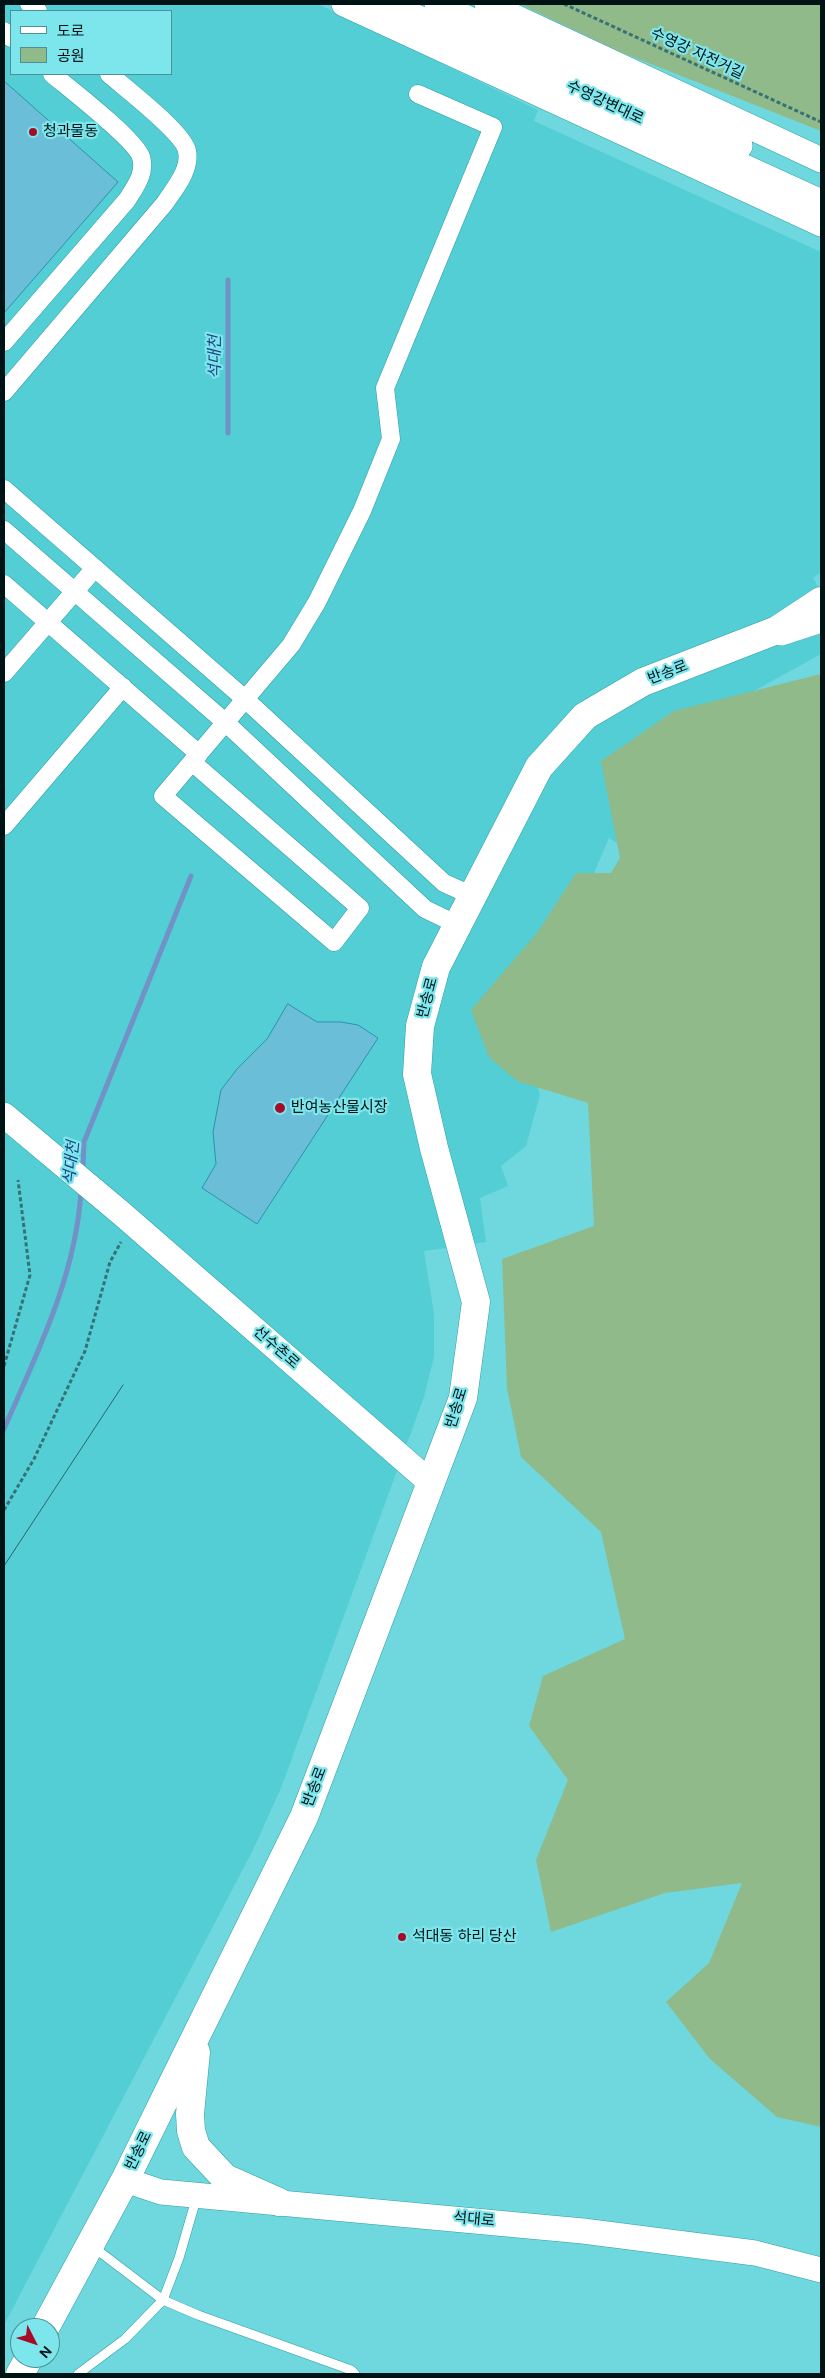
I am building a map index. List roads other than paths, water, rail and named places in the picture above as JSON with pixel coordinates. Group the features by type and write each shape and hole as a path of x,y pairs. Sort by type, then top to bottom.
{"main road":[{"path":"344,4 821,224"},
{"name":"수영강변대로","path":"388,4 540,62"},
{"name":"수영강변대로","path":"437,4 540,62 821,202"},
{"path":"487,4 821,160"},
{"path":"540,62 821,185"},
{"name":"반송로","path":"50,2318 125,2180 304,1817 463,1398 476,1302 417,1074 420,1026 434,976 472,896 539,767 585,716 643,682 759,639 777,630 821,601"},
{"path":"759,639 821,620"},
{"name":"선수촌로","path":"4,1114 122,1213 430,1483"},
{"path":"198,2032 190,2114 191,2130 196,2147 224,2178 279,2202"},
{"name":"석대로","path":"125,2180 161,2192 583,2231 756,2253 821,2270"}],"street":[{"path":"4,342 127,200 141,178 141,157 130,141 53,75"},
{"path":"4,392 165,203 184,172 187,152 179,136 110,75"},
{"path":"4,584 123,688 196,758 360,908 334,942 163,796 196,758 291,645 317,602 362,511 391,439 385,388 493,127 418,94"},
{"path":"4,489 245,699 444,882 472,896"},
{"path":"4,530 225,722 425,909 458,925"},
{"path":"4,673 95,568"},
{"path":"4,826 123,688"}],"lane":[{"path":"78,2374 126,2339 163,2300 179,2258 198,2196"},
{"path":"90,2244 163,2300 198,2315 351,2370 355,2374"}],"waterway":[{"name":"석대천","path":"228,280 228,433"},
{"name":"석대천","path":"83,1170 84,1142 191,876"},
{"name":"석대천","path":"4,1429 42,1343 63,1284 78,1223 81,1191"}],"tram line":[{"path":"4,1566 123,1385"}],"place":[{"name":"청과물동","path":"33,132"},
{"name":"반여농산물시장","path":"280,1108"},
{"name":"석대동 하리 당산","path":"402,1937"}]}
